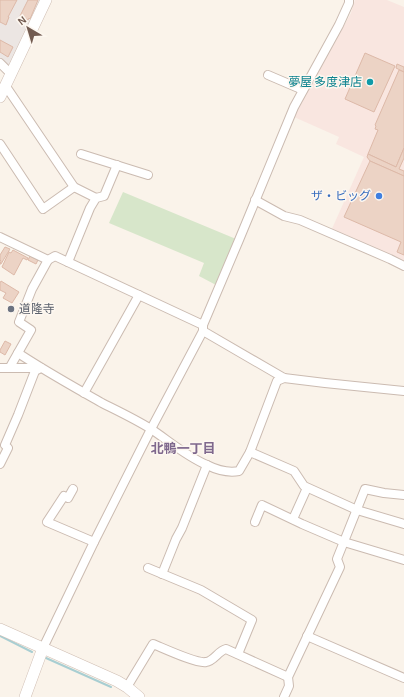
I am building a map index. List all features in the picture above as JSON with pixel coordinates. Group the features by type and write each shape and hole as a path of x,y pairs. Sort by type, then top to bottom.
{"street":[{"path":"0,97 46,0"},
{"path":"25,697 43,648 94,542 202,328 294,107 339,25 349,0"},
{"path":"0,63 11,74"},
{"path":"268,75 303,90"},
{"path":"5,85 74,187 96,198 104,196 117,165"},
{"path":"0,144 43,208 74,187"},
{"path":"81,154 148,175"},
{"path":"68,262 90,208 96,198"},
{"path":"255,200 284,216 300,220 404,266"},
{"path":"0,237 48,260"},
{"path":"10,367 31,330 19,322 32,289 48,260 55,256 140,295 202,328 284,378 325,384 404,391"},
{"path":"84,393 140,295"},
{"path":"18,354 84,393 151,429 177,448 207,465 228,472 239,471 250,452 277,381 284,378"},
{"path":"0,368 41,368"},
{"path":"0,464 8,448 5,445 35,371 41,368"},
{"path":"250,452 294,471 307,488 357,510 404,524"},
{"path":"162,574 207,465"},
{"path":"292,519 307,488"},
{"path":"73,489 68,498 64,496 47,522 94,542"},
{"path":"284,697 288,686 288,677 340,567 338,559 365,489 404,495"},
{"path":"255,522 262,505 344,542 404,560"},
{"path":"148,568 201,590 252,620 238,654"},
{"path":"0,628 111,678 127,687 140,697"},
{"path":"307,636 404,678"},
{"path":"127,687 153,644 197,661 205,662 212,660 226,649 288,677"}],"shaded area":[{"path":"0,0 40,0 9,67 0,59"},
{"path":"355,0 387,0 404,7 404,261 331,231 364,157 336,144 339,137 294,117 351,13"}],"green space":[{"path":"123,192 236,239 216,285 199,276 204,263 109,223"}],"building":[{"path":"0,0 17,0 8,17 6,25 0,22"},
{"path":"28,0 38,0 30,19 29,18 28,20 20,16"},
{"path":"0,40 13,47 8,57 0,52"},
{"name":"夢屋 多度津店","path":"365,53 395,66 374,112 345,99"},
{"path":"397,64 404,67 404,72 396,68"},
{"path":"399,70 404,72 404,148 396,167 368,154 378,130 375,129 375,125"},
{"path":"404,148 404,158 399,169 404,171 404,176 370,161 367,157 368,154 396,167"},
{"name":"ザ・ビッグ","path":"370,161 404,176 404,255 397,252 401,242 344,217"},
{"path":"5,247 10,249 0,264 0,255"},
{"path":"13,250 28,258 27,260 23,258 14,275 2,267 9,252 11,253"},
{"path":"30,256 38,260 36,264 28,260"},
{"path":"1,281 19,292 12,303 3,298 6,293 0,290"},
{"path":"5,341 11,344 5,355 0,352 0,350"}],"waterway":[{"path":"0,636 32,652"},
{"path":"46,658 111,687"}],"place":[{"name":"夢屋 多度津店","path":"370,82"},
{"name":"ザ・ビッグ","path":"379,196"},
{"name":"道隆寺","path":"11,309"}],"district":[{"name":"北鴨一丁目","path":"183,448"}]}
